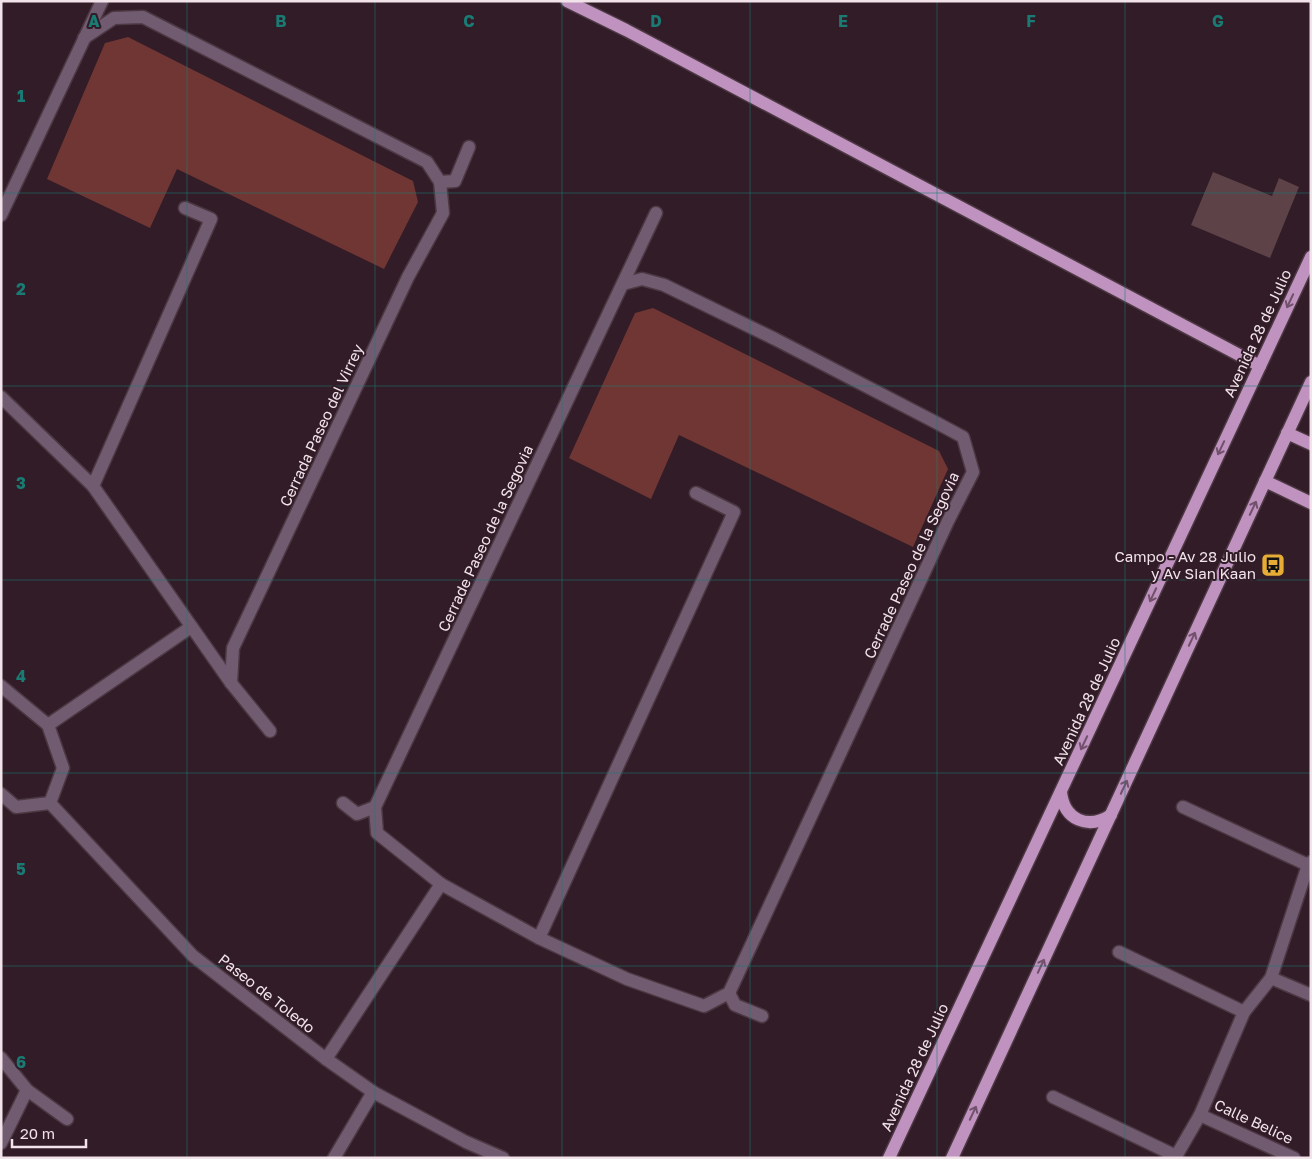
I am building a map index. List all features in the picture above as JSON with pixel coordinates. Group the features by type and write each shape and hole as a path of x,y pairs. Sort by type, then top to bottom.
{"main road":[{"path":"567,1 626,30 1260,366"},
{"name":"Avenida 28 de Julio","path":"889,1158 1311,257"},
{"path":"952,1158 1311,382"},
{"path":"1287,433 1311,444"},
{"path":"1265,481 1311,503"},
{"path":"1062,792 1062,801 1074,818 1094,822 1103,820 1111,815"}],"street":[{"path":"1,215 102,1"},
{"name":"Cerrada Paseo del Virrey","path":"84,38 114,18 143,17 427,162 440,182 444,212 408,277 233,648 231,683"},
{"path":"440,182 455,181 469,148"},
{"path":"93,486 211,219 185,208"},
{"name":"Cerrade Paseo de la Segovia","path":"623,284 642,279 664,285 775,339 937,423 963,437 973,472 948,521 729,993 704,1006 627,979 539,938 442,884 377,832 375,807 656,213"},
{"path":"1,397 93,486 231,683 270,731"},
{"path":"539,938 734,512 696,493"},
{"path":"48,725 191,627"},
{"path":"1,686 48,725 63,768 50,803 16,807 1,794"},
{"name":"Paseo de Toledo","path":"50,803 193,956 326,1059 373,1092 466,1142 504,1158"},
{"path":"343,803 358,814 375,807"},
{"path":"1053,1097 1175,1157 1200,1115 1244,1012 1271,978 1309,864 1183,807"},
{"path":"326,1059 442,884"},
{"path":"1119,952 1244,1012"},
{"path":"1271,978 1311,994"},
{"path":"729,993 735,1005 762,1016"},
{"path":"1,1058 28,1090 67,1119"},
{"path":"1,1143 28,1090"},
{"path":"334,1158 373,1092"},
{"name":"Calle Belice","path":"1200,1115 1294,1158"}],"shaded area":[{"path":"128,37 413,181 418,202 384,269 177,169 150,228 47,179 105,43"},
{"path":"653,308 939,451 948,469 913,547 679,435 651,499 569,458 635,313"}],"building":[{"path":"1213,172 1272,196 1279,178 1299,187 1270,258 1191,225"}],"place":[{"name":"Campo - Av 28 Julio y Av Sian Kaan","path":"1273,565"}]}
